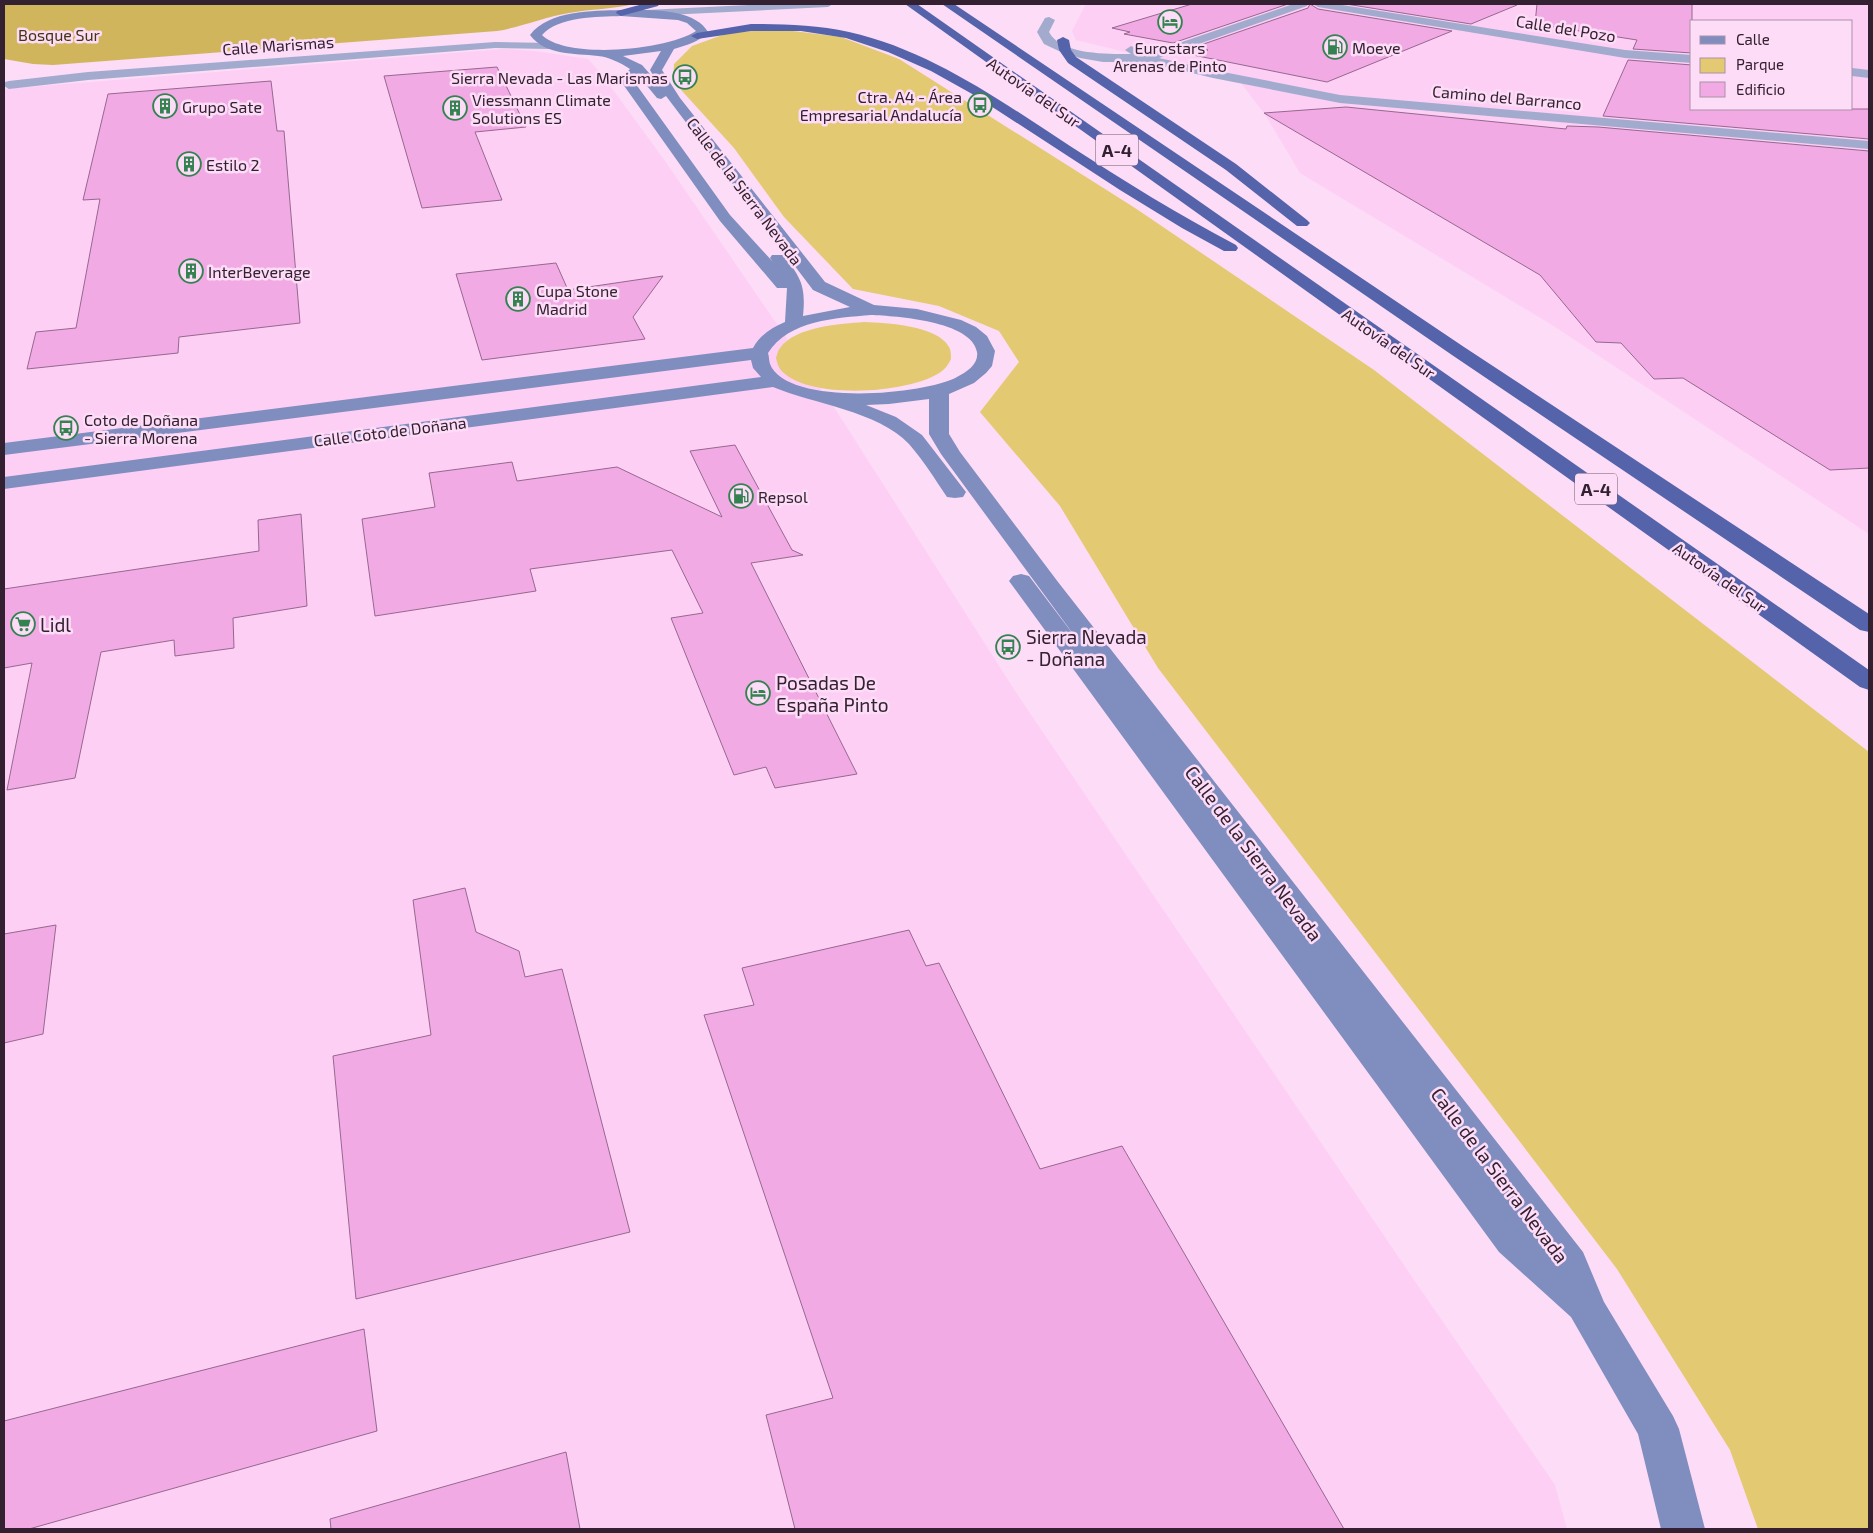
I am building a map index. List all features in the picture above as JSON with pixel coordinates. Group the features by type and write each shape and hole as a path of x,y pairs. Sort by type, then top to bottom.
{"highway":[{"path":"621,13 654,4"},
{"name":"Autovía del Sur","path":"910,4 1869,682"},
{"name":"Autovía del Sur","path":"948,4 1869,625"},
{"path":"699,32 740,28 788,27 829,30 890,47 936,67 986,96 1137,196 1189,226 1323,296"},
{"path":"1064,45 1072,60 1231,167 1310,229"},
{"path":"1120,91 1114,82 1121,74"},
{"path":"1346,257 1358,268 1374,293"}],"main road":[{"path":"621,13 646,13 683,18 699,32 670,46 635,51 596,52 562,49 550,46 537,39 538,31 544,27 576,18 621,13"},
{"name":"Calle de la Sierra Nevada","path":"670,46 656,70 675,100 819,286 871,310"},
{"path":"596,52 624,59 641,70 756,228"},
{"path":"641,70 626,80 725,218 797,301"},
{"path":"767,243 795,283 797,301 793,325"},
{"path":"830,398 879,399 939,392 962,383 979,371 987,358 985,347 977,336 961,326 941,319 907,313 871,310 836,313 793,325 768,339 759,353 761,367 776,381 799,391 830,398 890,421 915,439 1512,1241 1587,1309 1658,1429 1683,1529"},
{"name":"Calle Coto de Doñana","path":"4,449 759,353"},
{"name":"Calle Coto de Doñana","path":"4,482 776,381"},
{"name":"Calle de la Sierra Nevada","path":"939,392 939,434 950,454 1568,1263 1587,1309"}],"street":[{"path":"646,13 828,4"},
{"path":"1121,74 1146,58 1302,4"},
{"name":"Calle del Pozo","path":"1318,4 1625,54 1690,59"},
{"path":"699,32 732,16 796,6"},
{"path":"1046,15 1043,32 1048,42 1131,50 1179,47"},
{"name":"Calle Marismas","path":"6,86 17,80 20,76 16,72 88,69 491,38 544,27"},
{"name":"Calle Marismas","path":"6,86 88,76 495,45 550,46"},
{"path":"1064,45 1091,57 1146,58"},
{"path":"1131,50 1146,58"},
{"name":"Camino del Barranco","path":"1146,58 1213,74 1340,99 1869,145"},
{"path":"1853,72 1869,74"}],"shaded area":[{"path":"1086,4 1869,4 1869,534 1549,323 1300,173 1266,116 1238,79 1076,40 1072,31"},
{"path":"504,49 534,51 588,59 602,75 665,161 837,412 1019,697 1555,1485 1567,1529 4,1529 4,89"}],"green space":[{"name":"Bosque Sur","path":"4,4 634,4 560,15 497,31 53,65 4,59"},
{"path":"777,29 841,37 899,59 1135,208 1374,370 1869,752 1869,1529 1758,1529 1730,1450 1617,1269 1158,668 1060,506 980,412 1019,362 999,331 939,306 853,289 784,217 734,148 673,81 674,64 692,46 728,33"},
{"path":"864,322 910,327 934,334 949,347 951,359 943,370 927,379 908,385 859,391 834,390 812,386 793,379 779,368 776,358 779,350 787,341 797,335 819,328"}],"building":[{"path":"1192,4 1288,4 1173,43 1124,34 1130,32 1112,28"},
{"name":"Moeve","path":"1310,4 1318,9 1452,31 1327,82 1193,55 1208,50 1195,47 1308,8"},
{"path":"1346,4 1516,4 1517,5 1471,24"},
{"path":"1537,4 1692,4 1690,53 1633,49 1637,40 1535,24"},
{"path":"1628,60 1690,65 1690,110 1869,109 1869,139 1603,116"},
{"path":"497,67 526,127 475,132 502,200 422,208 384,76"},
{"path":"271,81 277,131 284,131 300,323 179,337 178,353 27,369 36,332 76,328 100,199 83,200 108,94"},
{"path":"1346,107 1566,129 1567,126 1598,127 1869,151 1869,468 1830,470 1683,378 1654,379 1621,343 1596,342 1540,275 1264,113"},
{"path":"556,263 568,290 663,276 633,317 645,339 482,360 456,274"},
{"path":"735,445 792,550 803,555 751,563 857,774 775,788 766,767 734,775 671,618 703,613 672,550 530,569 536,591 375,616 362,519 435,507 429,473 512,462 517,481 617,467 722,517 690,451"},
{"path":"301,514 307,606 233,618 234,648 175,656 174,640 101,652 75,778 7,790 32,663 4,668 4,589 259,551 258,520"},
{"path":"465,888 476,932 519,951 525,977 562,969 630,1232 356,1299 333,1056 431,1035 413,900"},
{"path":"56,925 43,1034 4,1043 4,934"},
{"path":"909,930 926,966 939,963 1040,1169 1122,1146 1344,1529 795,1529 766,1415 833,1398 704,1015 754,1005 742,968"},
{"path":"364,1329 377,1431 29,1529 4,1529 4,1421"},
{"path":"566,1452 580,1529 331,1529 330,1519"}],"place":[{"name":"Eurostars Arenas de Pinto","path":"1170,22"},
{"name":"Moeve","path":"1335,47"},
{"name":"Sierra Nevada - Las Marismas","path":"685,77"},
{"name":"Ctra. A4 - Área Empresarial Andalucía","path":"980,105"},
{"name":"Grupo Sate","path":"165,106"},
{"name":"Viessmann Climate Solutions ES","path":"455,108"},
{"name":"Estilo 2","path":"189,164"},
{"name":"InterBeverage","path":"191,271"},
{"name":"Cupa Stone Madrid","path":"518,299"},
{"name":"Coto de Doñana - Sierra Morena","path":"66,428"},
{"name":"Repsol","path":"741,496"},
{"name":"Lidl","path":"23,624"},
{"name":"Sierra Nevada - Doñana","path":"1008,647"},
{"name":"Posadas De España Pinto","path":"758,693"}]}
